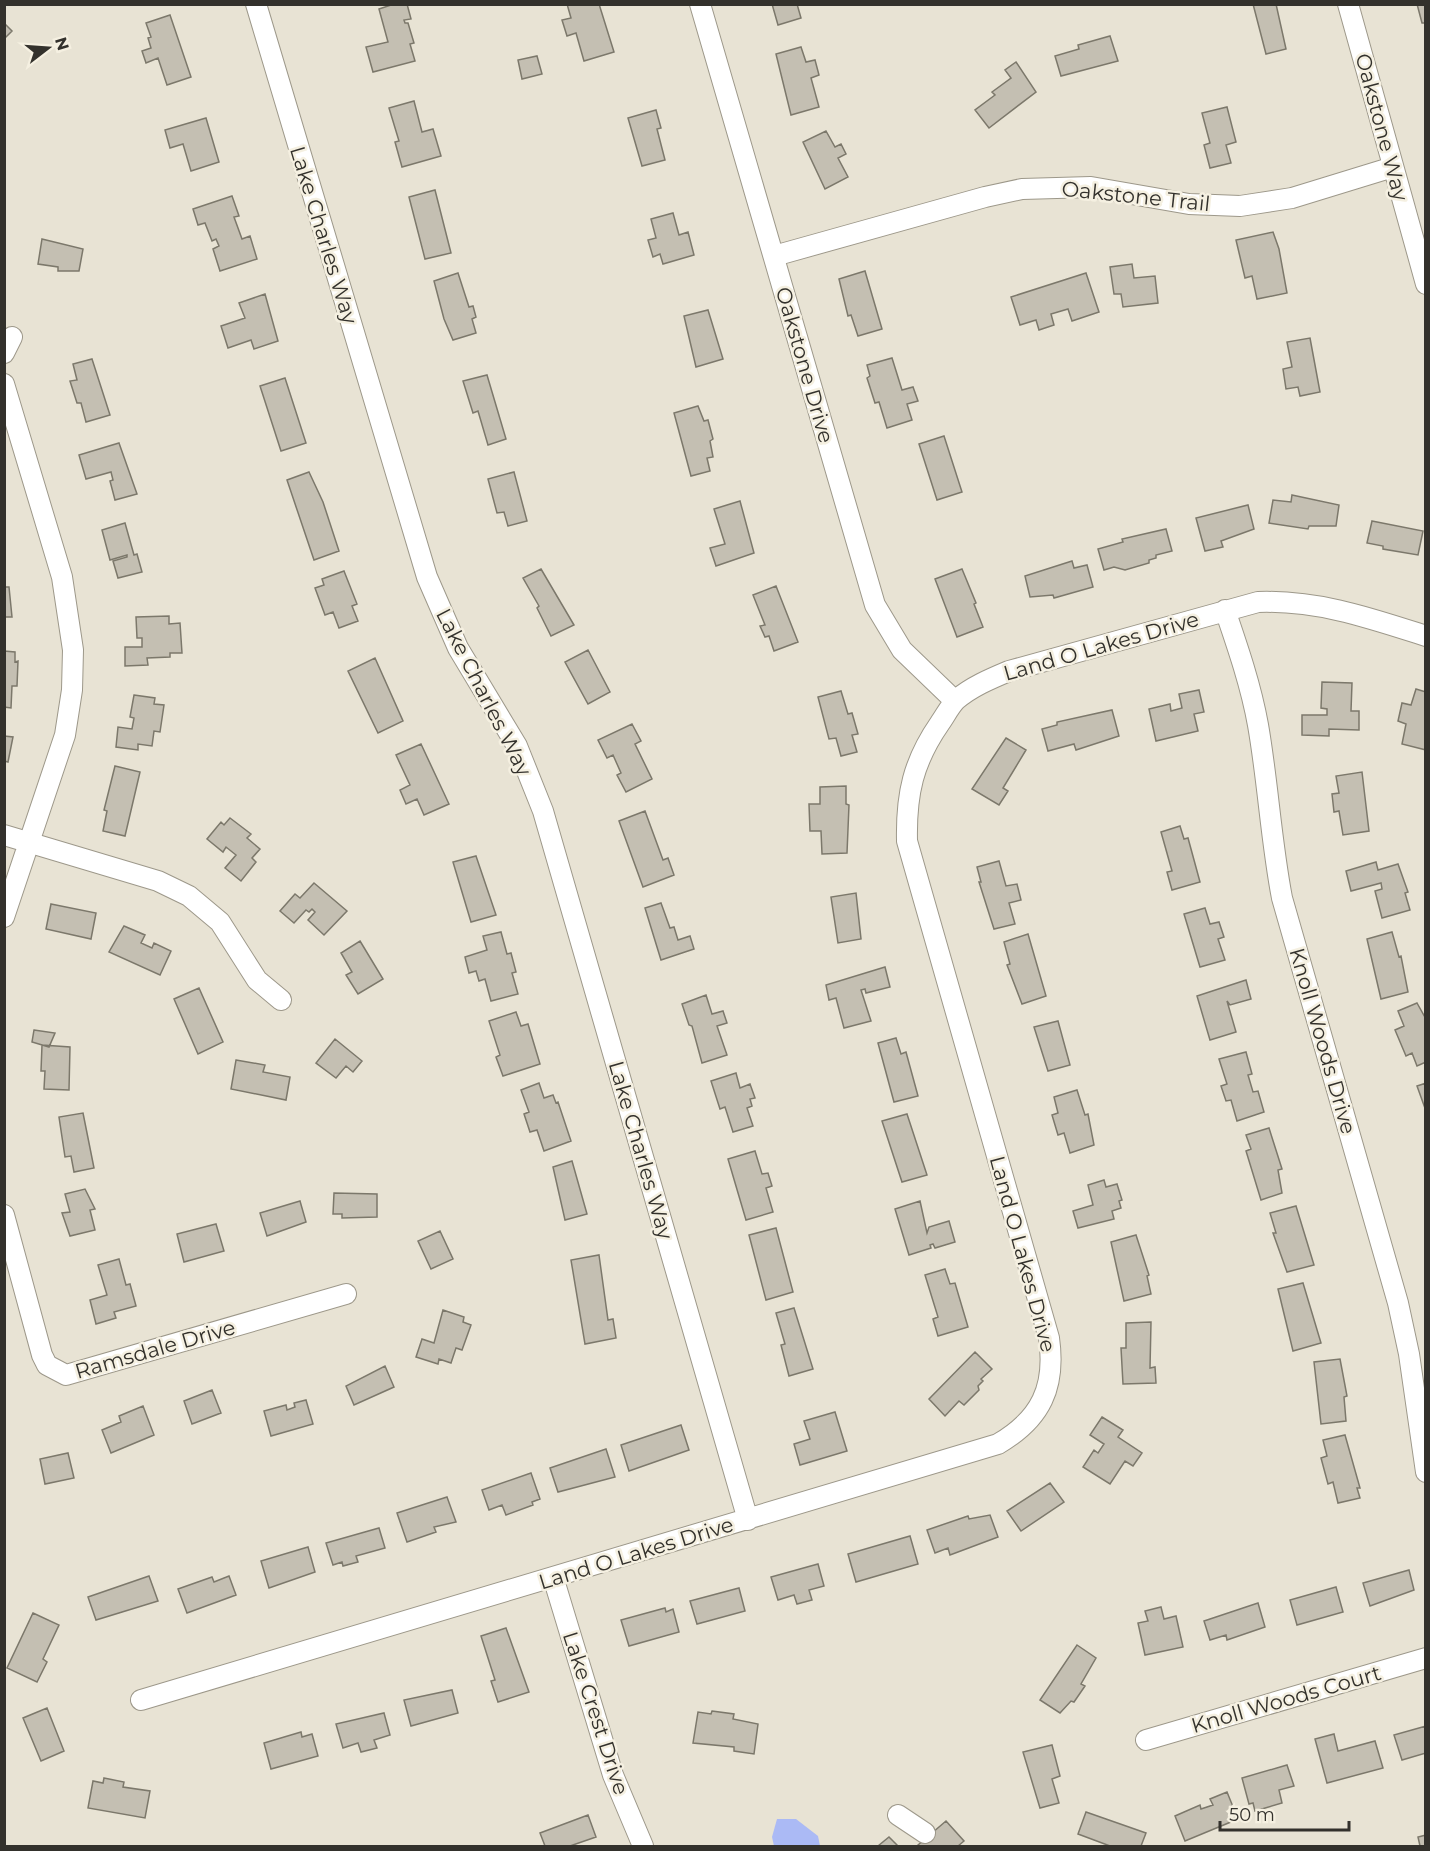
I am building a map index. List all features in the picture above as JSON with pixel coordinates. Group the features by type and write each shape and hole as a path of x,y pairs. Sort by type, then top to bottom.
{"street":[{"name":"Lake Charles Way","path":"256,4 426,577 458,648 517,746 543,811 748,1520"},
{"name":"Oakstone Drive","path":"700,4 875,605 902,650 955,701"},
{"name":"Oakstone Way","path":"1348,4 1425,284"},
{"name":"Oakstone Trail","path":"774,256 985,197 1022,189 1091,187 1189,204 1240,206 1292,198 1393,167"},
{"path":"4,384 62,577 73,650 72,690 65,735 4,917"},
{"name":"Land O Lakes Drive","path":"141,1700 748,1520 998,1444 1015,1435 1031,1420 1041,1404 1049,1383 1052,1360 1049,1338 907,841 906,804 915,768 931,735 955,701 980,684 1009,671 1258,602 1288,601 1335,608 1425,636"},
{"name":"Knoll Woods Drive","path":"1225,610 1246,673 1258,723 1273,853 1282,898 1398,1303 1409,1354 1425,1472"},
{"path":"4,835 158,880 189,896 220,922 257,980 281,1000"},
{"name":"Ramsdale Drive","path":"4,1215 42,1355 47,1365 66,1375 346,1294"},
{"name":"Lake Crest Drive","path":"553,1577 613,1775 643,1846"},
{"name":"Knoll Woods Court","path":"1146,1740 1425,1658"},
{"path":"898,1815 925,1833"}],"water":[{"path":"777,1819 796,1819 818,1836 820,1846 774,1846 772,1837"}],"building":[{"path":"394,4 407,4 411,19 404,20 408,23 414,43 410,44 415,61 373,72 366,47 388,42 379,9"},
{"path":"567,4 599,4 614,52 584,61 576,33 567,36 562,20 571,18"},
{"path":"772,4 797,4 801,18 778,25"},
{"path":"1253,4 1276,4 1286,49 1266,54"},
{"path":"1417,4 1426,4 1426,23 1422,23"},
{"path":"170,15 191,77 167,85 158,58 146,63 142,51 151,48 148,38 151,37 146,23"},
{"path":"4,23 12,31 4,39"},
{"path":"1110,36 1118,61 1061,76 1055,56 1079,49 1078,45"},
{"path":"801,47 806,62 815,60 819,75 811,78 819,107 791,115 776,54"},
{"path":"537,56 542,74 522,79 518,60"},
{"path":"1016,62 1036,92 989,128 975,110 995,95 992,92 1011,78 1005,70"},
{"path":"414,101 422,132 433,129 441,156 402,167 395,142 399,141 389,108"},
{"path":"1227,107 1236,142 1226,145 1231,163 1210,168 1204,145 1210,143 1202,113"},
{"path":"656,110 661,128 657,129 665,160 642,166 628,118"},
{"path":"206,118 219,162 191,171 183,144 170,148 165,130"},
{"path":"826,131 835,147 841,144 846,154 838,158 848,177 825,189 803,142"},
{"path":"435,190 451,253 425,259 409,197"},
{"path":"232,196 239,216 234,217 242,239 250,236 257,259 220,271 213,249 219,246 216,239 212,241 205,223 198,225 193,209"},
{"path":"673,213 679,235 688,232 694,255 663,264 660,254 653,257 648,240 656,238 651,219"},
{"path":"1273,232 1279,249 1287,293 1257,299 1252,276 1245,278 1236,240"},
{"path":"42,239 83,249 79,271 58,271 58,267 38,264"},
{"path":"1132,264 1134,278 1155,276 1158,303 1123,307 1121,294 1114,294 1110,267"},
{"path":"865,271 882,329 858,336 851,315 848,316 839,279"},
{"path":"458,273 469,307 473,306 476,317 472,319 476,333 453,340 444,319 434,281"},
{"path":"1086,273 1099,312 1072,321 1068,309 1051,314 1054,325 1039,330 1036,320 1020,325 1011,297"},
{"path":"265,294 278,341 254,349 251,340 228,348 221,326 245,318 239,303"},
{"path":"708,310 723,359 696,367 684,316"},
{"path":"1310,338 1320,392 1300,396 1298,387 1286,389 1283,369 1292,367 1287,342"},
{"path":"892,358 902,390 913,387 918,401 907,404 912,420 887,428 879,402 875,403 867,378 870,376 867,365"},
{"path":"92,359 110,415 86,422 81,403 77,403 70,381 77,380 73,364"},
{"path":"487,375 506,439 488,445 478,411 473,413 463,381"},
{"path":"285,378 306,443 281,451 260,386"},
{"path":"698,406 704,421 708,420 713,439 710,441 713,457 707,458 710,471 691,476 674,413"},
{"path":"944,436 962,492 937,500 919,444"},
{"path":"119,443 137,494 115,500 110,481 113,480 111,472 86,479 79,455"},
{"path":"309,472 323,502 339,551 314,560 287,480"},
{"path":"514,472 527,521 508,526 504,512 497,513 488,479"},
{"path":"1292,495 1339,505 1336,526 1309,526 1308,529 1269,523 1273,500 1291,502"},
{"path":"740,501 754,553 716,566 710,548 725,544 714,509"},
{"path":"1248,505 1254,529 1221,541 1223,547 1205,551 1196,518"},
{"path":"1372,521 1423,531 1418,555 1383,549 1383,546 1367,543"},
{"path":"125,523 134,555 137,554 142,572 118,578 113,561 127,557 127,555 110,560 102,530"},
{"path":"1166,529 1172,551 1156,555 1156,558 1149,560 1149,563 1125,570 1114,567 1104,570 1098,549 1123,542 1122,539"},
{"path":"1072,561 1074,568 1087,565 1093,587 1054,598 1053,595 1030,597 1025,576"},
{"path":"541,569 574,625 551,636 537,608 539,606 523,578"},
{"path":"962,569 983,627 957,637 935,579"},
{"path":"344,571 357,604 352,606 358,621 339,628 333,612 325,615 315,588 324,585 322,579"},
{"path":"776,586 798,642 774,651 769,636 765,637 760,626 765,625 753,595"},
{"path":"4,587 9,587 12,617 4,617"},
{"path":"169,616 169,624 180,623 182,653 170,653 170,657 147,658 148,665 125,666 125,647 142,647 142,638 137,638 136,617"},
{"path":"588,650 610,692 588,704 565,662"},
{"path":"4,651 15,652 15,662 18,661 17,686 12,686 11,708 4,707"},
{"path":"375,658 403,721 378,733 348,671"},
{"path":"1322,682 1352,683 1351,711 1359,711 1359,730 1329,729 1329,736 1302,735 1302,715 1327,715 1327,709 1321,708"},
{"path":"1416,689 1426,692 1426,750 1402,744 1406,724 1398,721 1402,703 1411,705"},
{"path":"1199,690 1204,712 1194,714 1198,731 1156,741 1149,709 1170,704 1171,711 1182,708 1179,694"},
{"path":"841,691 848,714 852,713 858,734 852,735 857,752 841,756 836,738 829,739 818,697"},
{"path":"134,695 155,698 154,704 164,705 160,732 154,731 152,746 138,744 138,750 116,747 118,727 132,729 134,718 130,717"},
{"path":"1112,710 1119,736 1076,750 1074,744 1048,751 1042,729 1057,725 1057,722"},
{"path":"632,724 641,741 635,744 652,779 626,792 617,775 621,773 613,755 607,758 598,740"},
{"path":"4,736 13,737 8,762 4,761"},
{"path":"1006,738 1026,750 1003,788 1008,791 999,805 972,789"},
{"path":"421,744 449,804 424,815 417,799 406,804 400,790 410,785 396,755"},
{"path":"115,766 140,772 125,836 103,831 107,811 104,810"},
{"path":"1362,772 1369,831 1343,835 1339,811 1334,812 1332,794 1339,793 1336,776"},
{"path":"846,786 846,804 849,805 847,853 822,854 821,831 810,831 809,804 820,804 820,787"},
{"path":"645,811 663,860 668,858 674,875 643,887 619,821"},
{"path":"230,818 251,834 247,838 260,849 252,858 256,862 241,881 225,868 236,855 226,847 223,852 207,839 221,822 224,825"},
{"path":"1180,826 1184,839 1188,838 1200,882 1172,890 1167,872 1172,871 1161,832"},
{"path":"476,856 496,915 471,922 453,862"},
{"path":"999,861 1006,886 1017,884 1021,900 1009,903 1015,924 994,929 979,882 981,882 977,867"},
{"path":"1376,862 1378,870 1398,864 1408,892 1405,893 1410,910 1382,918 1375,891 1382,889 1381,883 1351,891 1346,871"},
{"path":"314,883 347,911 324,935 308,920 315,912 312,909 309,912 306,910 294,923 280,911 295,894 300,898"},
{"path":"856,893 861,939 838,943 831,897"},
{"path":"661,903 670,928 674,927 678,940 690,936 694,949 661,960 645,908"},
{"path":"51,904 96,913 91,939 46,929"},
{"path":"1205,908 1210,924 1219,922 1224,937 1218,939 1225,960 1200,967 1184,914"},
{"path":"124,926 145,935 141,943 152,948 154,943 171,951 160,975 109,952"},
{"path":"501,932 507,954 511,953 516,972 512,973 518,994 491,1001 485,979 479,981 476,971 469,973 465,957 487,950 483,936"},
{"path":"1392,932 1399,957 1401,956 1408,992 1381,999 1367,939"},
{"path":"1028,934 1046,996 1022,1004 1007,965 1010,964 1004,942"},
{"path":"360,941 383,979 358,994 346,975 352,972 341,953"},
{"path":"885,967 890,987 866,993 865,989 861,990 871,1021 844,1028 836,998 829,1000 826,985"},
{"path":"1246,980 1251,999 1230,1005 1227,1001 1236,1032 1210,1040 1197,996"},
{"path":"199,988 223,1042 198,1054 174,999"},
{"path":"706,995 712,1014 723,1011 727,1023 717,1026 727,1055 702,1063 692,1026 689,1025 682,1004"},
{"path":"1417,1003 1426,1019 1426,1062 1417,1066 1412,1053 1406,1056 1395,1030 1404,1026 1398,1011"},
{"path":"516,1012 521,1026 528,1024 540,1064 503,1076 496,1057 500,1055 489,1021"},
{"path":"1058,1021 1070,1065 1048,1071 1034,1027"},
{"path":"34,1030 55,1033 49,1047 32,1042"},
{"path":"896,1038 901,1054 906,1052 918,1096 894,1102 878,1043"},
{"path":"335,1039 362,1061 353,1072 346,1066 336,1078 316,1063"},
{"path":"42,1045 70,1047 69,1090 44,1089 45,1071 41,1071"},
{"path":"1246,1052 1252,1074 1248,1075 1253,1092 1258,1091 1264,1112 1237,1121 1231,1100 1226,1101 1221,1086 1227,1084 1219,1059"},
{"path":"236,1060 265,1065 263,1072 290,1077 286,1100 231,1089"},
{"path":"736,1073 740,1088 750,1084 755,1098 750,1099 752,1106 747,1108 753,1126 733,1132 725,1107 720,1109 711,1081"},
{"path":"539,1083 544,1098 553,1095 556,1103 558,1102 571,1141 544,1151 537,1130 530,1132 524,1114 529,1112 521,1090"},
{"path":"1426,1083 1426,1111 1417,1086"},
{"path":"1077,1090 1085,1115 1088,1114 1094,1145 1070,1153 1064,1133 1058,1135 1052,1115 1058,1113 1054,1097"},
{"path":"83,1113 94,1168 74,1172 71,1156 65,1157 59,1117"},
{"path":"907,1114 927,1175 902,1182 882,1121"},
{"path":"1269,1128 1282,1169 1278,1170 1282,1193 1261,1200 1246,1151 1251,1149 1246,1135"},
{"path":"755,1151 762,1174 768,1173 772,1186 766,1188 773,1212 746,1220 728,1159"},
{"path":"572,1161 587,1214 565,1220 553,1167"},
{"path":"1104,1180 1106,1187 1117,1184 1122,1200 1119,1201 1121,1208 1112,1211 1114,1219 1078,1228 1073,1211 1093,1205 1088,1185"},
{"path":"85,1189 95,1209 90,1210 95,1230 70,1236 62,1213 70,1212 65,1194"},
{"path":"334,1193 377,1194 377,1217 342,1218 342,1214 333,1214"},
{"path":"300,1201 306,1222 267,1236 260,1213"},
{"path":"920,1201 927,1233 929,1227 949,1221 955,1242 935,1248 933,1244 930,1245 931,1248 909,1255 895,1209"},
{"path":"1296,1206 1314,1265 1287,1272 1273,1233 1276,1233 1270,1213"},
{"path":"216,1224 224,1251 184,1262 177,1234"},
{"path":"776,1228 793,1292 766,1300 749,1235"},
{"path":"440,1231 453,1259 431,1269 418,1241"},
{"path":"1136,1235 1149,1275 1147,1276 1151,1294 1124,1301 1111,1242"},
{"path":"599,1255 608,1320 613,1319 616,1338 585,1344 571,1260"},
{"path":"119,1259 126,1285 130,1284 136,1306 114,1312 116,1318 96,1324 90,1300 107,1295 98,1265"},
{"path":"945,1269 950,1284 955,1283 968,1327 938,1336 933,1319 938,1317 925,1275"},
{"path":"1303,1283 1321,1343 1293,1351 1278,1289"},
{"path":"794,1308 813,1369 789,1376 781,1345 785,1344 776,1313"},
{"path":"443,1310 464,1317 463,1322 471,1325 462,1350 456,1348 451,1363 439,1359 438,1364 416,1357 422,1339 434,1343"},
{"path":"1151,1322 1150,1368 1155,1367 1156,1383 1123,1384 1121,1348 1126,1348 1126,1323"},
{"path":"975,1352 992,1369 981,1379 983,1381 978,1386 979,1390 964,1405 959,1401 945,1416 929,1399"},
{"path":"1340,1359 1347,1396 1344,1397 1346,1421 1321,1424 1314,1362"},
{"path":"385,1366 394,1387 354,1405 346,1386"},
{"path":"212,1390 221,1413 192,1424 184,1401"},
{"path":"306,1400 313,1424 271,1436 264,1411 286,1405 287,1410 295,1407 294,1403"},
{"path":"143,1406 154,1435 111,1453 102,1430 121,1422 119,1416"},
{"path":"835,1412 847,1451 800,1465 794,1444 810,1439 804,1421"},
{"path":"1102,1417 1123,1430 1118,1437 1142,1453 1133,1466 1125,1461 1110,1484 1083,1467 1094,1450 1098,1453 1104,1444 1090,1435"},
{"path":"681,1425 689,1450 629,1471 621,1445"},
{"path":"1345,1435 1360,1488 1357,1488 1360,1498 1338,1503 1333,1482 1328,1484 1321,1458 1327,1456 1323,1440"},
{"path":"606,1449 615,1477 558,1492 550,1468"},
{"path":"68,1453 74,1478 45,1484 40,1459"},
{"path":"531,1473 540,1499 532,1502 533,1505 506,1515 502,1505 489,1510 482,1490"},
{"path":"1050,1483 1064,1502 1021,1531 1007,1511"},
{"path":"447,1497 456,1522 434,1527 436,1532 407,1542 397,1513"},
{"path":"990,1515 998,1537 950,1555 948,1548 935,1553 927,1530 968,1516 969,1519"},
{"path":"379,1528 385,1548 356,1556 358,1562 343,1566 342,1562 333,1565 326,1543"},
{"path":"910,1536 918,1564 856,1582 848,1554"},
{"path":"308,1547 315,1572 269,1588 261,1561"},
{"path":"818,1564 824,1586 809,1590 812,1600 797,1604 794,1595 778,1600 771,1577"},
{"path":"1409,1570 1414,1590 1370,1606 1363,1583"},
{"path":"149,1576 158,1601 96,1620 88,1597"},
{"path":"229,1576 236,1595 187,1613 178,1589 212,1577 214,1582"},
{"path":"1336,1587 1343,1612 1297,1625 1290,1600"},
{"path":"739,1588 745,1611 697,1624 690,1601"},
{"path":"1258,1603 1265,1627 1227,1640 1226,1635 1210,1640 1204,1621"},
{"path":"1161,1607 1164,1619 1176,1616 1183,1647 1145,1655 1138,1623 1148,1621 1145,1611"},
{"path":"665,1608 666,1612 673,1609 679,1632 629,1646 621,1620"},
{"path":"33,1613 59,1625 43,1659 47,1662 37,1682 7,1668"},
{"path":"506,1628 529,1692 498,1702 491,1681 495,1680 481,1636"},
{"path":"1077,1645 1096,1658 1081,1684 1085,1686 1074,1702 1071,1701 1060,1713 1040,1700"},
{"path":"452,1690 458,1713 411,1726 404,1700"},
{"path":"47,1708 64,1751 41,1761 23,1718"},
{"path":"712,1711 734,1714 733,1719 758,1724 754,1754 734,1751 734,1747 693,1743 698,1712 711,1714"},
{"path":"384,1713 390,1735 374,1740 377,1748 361,1752 358,1743 343,1748 336,1724"},
{"path":"1426,1726 1426,1753 1402,1760 1394,1735"},
{"path":"301,1732 302,1737 312,1734 318,1756 271,1769 264,1743"},
{"path":"1334,1734 1338,1751 1375,1741 1383,1768 1327,1783 1315,1739"},
{"path":"1052,1745 1060,1776 1052,1779 1059,1803 1040,1808 1023,1752"},
{"path":"1287,1765 1294,1786 1279,1790 1282,1803 1255,1811 1253,1803 1249,1804 1242,1778"},
{"path":"104,1778 124,1782 123,1787 150,1791 145,1818 88,1808 93,1781 103,1783"},
{"path":"1227,1792 1238,1819 1185,1841 1175,1816 1200,1805 1201,1809 1213,1805 1210,1799"},
{"path":"1086,1812 1146,1833 1141,1846 1110,1846 1078,1834"},
{"path":"588,1815 596,1837 570,1846 545,1846 540,1833"},
{"path":"946,1821 964,1841 958,1846 918,1845"},
{"path":"1426,1835 1426,1846 1420,1846 1418,1837"},
{"path":"889,1837 898,1846 878,1846"}]}
